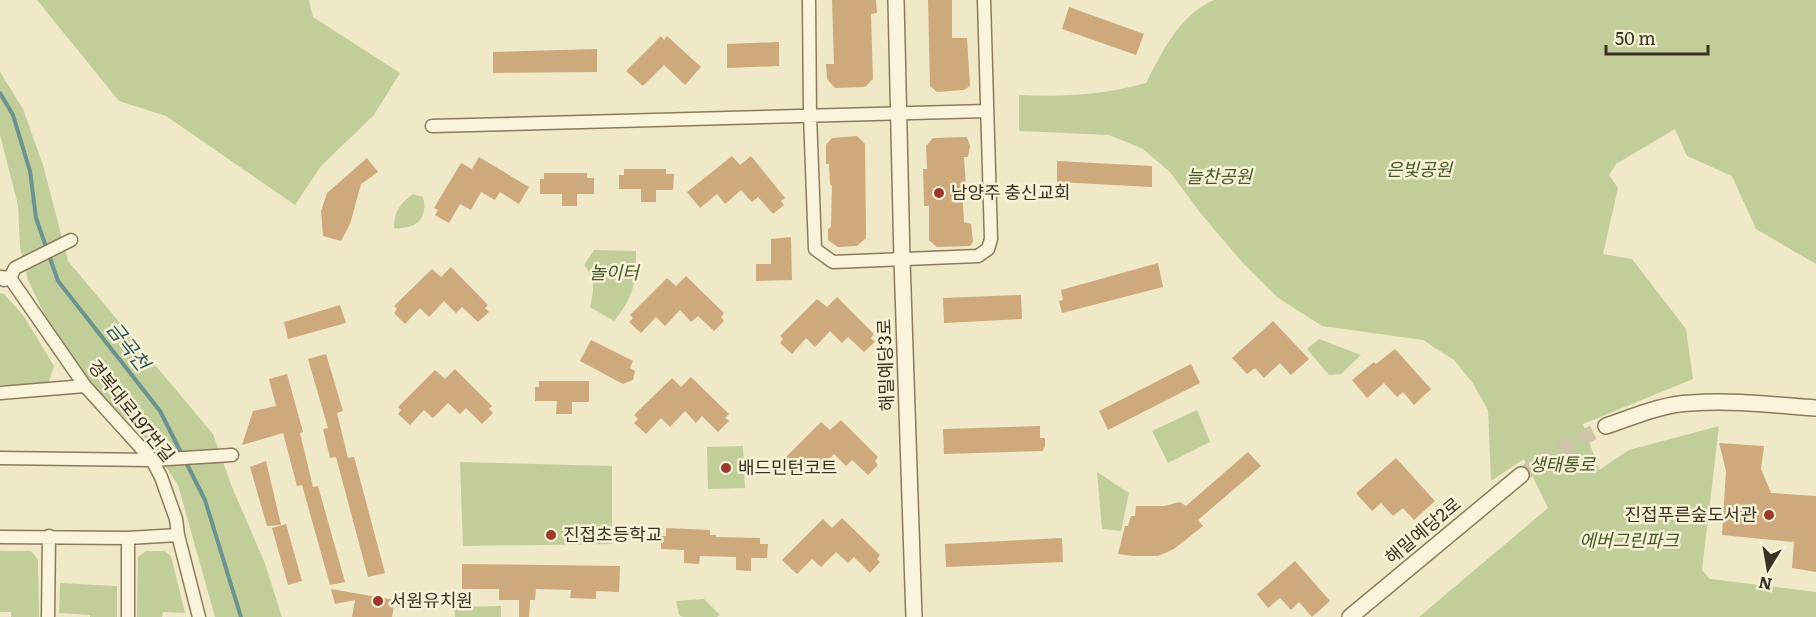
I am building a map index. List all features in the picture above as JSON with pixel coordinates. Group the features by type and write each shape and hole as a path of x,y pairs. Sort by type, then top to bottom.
{"street":[{"path":"809,0 815,249 833,262 978,256 988,249 991,239 984,0"},
{"name":"해밀예당3로","path":"896,0 914,617"},
{"path":"432,126 987,111"},
{"path":"6,276 70,240"},
{"name":"경복대로197번길","path":"6,276 85,386 152,460 161,477 176,519 199,617"},
{"path":"0,393 85,386"},
{"path":"1606,426 1647,412 1689,403 1753,402 1816,408"},
{"path":"0,458 152,460 232,455"},
{"name":"해밀예당2로","path":"1350,617 1521,475"},
{"path":"0,537 128,538 178,535"},
{"path":"48,617 49,536"},
{"path":"128,538 128,617"}],"green space":[{"path":"37,0 309,0 313,17 400,73 374,115 321,166 295,205 166,116 119,101"},
{"name":"은빛공원","path":"1214,0 1816,0 1816,264 1756,229 1732,176 1687,156 1675,129 1616,164 1609,175 1618,188 1603,254 1632,259 1686,329 1693,379 1583,424 1599,470 1629,450 1719,426 1702,570 1710,579 1816,592 1816,617 1419,617 1548,508 1524,459 1491,481 1488,410 1472,382 1454,360 1423,340 1322,326 1277,297 1242,262 1202,215 1170,172 1143,149 1109,135 1019,131 1019,95 1083,94 1146,83 1173,35 1182,24 1202,6"},
{"path":"0,72 23,109 43,165 68,261 213,434 232,487 264,561 282,617 215,617 178,485 150,443 91,384 48,322 28,280 20,247 18,205 0,135"},
{"path":"413,194 423,197 422,217 414,225 394,228 399,208"},
{"name":"놀이터","path":"594,250 636,251 630,296 614,321 590,307 593,285 591,275 584,265"},
{"path":"0,293 4,294 23,315 54,366 48,384 0,385"},
{"path":"1319,339 1361,355 1341,374 1329,375 1307,349"},
{"path":"1197,410 1210,442 1168,463 1152,431"},
{"name":"배드민턴코트","path":"743,446 745,488 708,489 707,447"},
{"path":"460,462 612,466 612,544 463,546"},
{"path":"1097,472 1129,493 1121,531 1102,529"},
{"path":"0,551 31,551 38,560 39,617 11,617 11,612 0,612"},
{"path":"146,551 164,551 171,556 185,613 163,612 162,617 137,617 138,557"},
{"path":"60,583 117,586 117,617 90,617 90,615 59,613"},
{"path":"704,599 720,615 717,617 683,617 679,615 676,601"},
{"path":"501,606 501,617 455,617 454,607"}],"building":[{"path":"832,0 876,0 877,13 871,14 873,79 865,87 835,88 827,79 826,64 834,64"},
{"path":"928,0 952,0 952,38 967,38 970,86 964,90 937,92 930,86"},
{"path":"1069,7 1144,34 1136,55 1062,29"},
{"path":"661,36 664,40 667,36 701,67 685,85 664,65 643,86 626,71"},
{"path":"779,42 779,66 727,68 727,44"},
{"path":"597,49 597,72 493,73 493,52"},
{"path":"857,136 865,144 866,238 857,246 838,247 828,240 828,229 831,227 832,186 829,164 826,164 826,145 832,138"},
{"path":"967,137 970,146 968,157 964,157 966,189 962,189 964,222 971,224 973,242 970,246 937,247 929,240 929,206 924,206 923,169 927,169 926,146 933,138"},
{"path":"732,156 740,165 751,156 785,198 781,201 784,205 773,214 758,197 752,202 741,190 725,204 717,194 700,208 687,192"},
{"path":"479,157 529,187 519,204 500,192 495,200 481,192 471,210 460,204 449,223 435,215 438,210 434,208 461,163 472,169"},
{"path":"367,158 378,172 361,184 350,224 341,241 323,236 321,211 327,193"},
{"path":"1057,161 1152,166 1152,187 1057,182"},
{"path":"624,169 666,169 666,174 674,174 673,190 656,190 656,202 641,202 641,189 619,189 619,175 624,175"},
{"path":"544,173 587,173 587,178 594,178 594,194 577,194 577,206 562,206 562,194 540,194 540,179 544,179"},
{"path":"791,237 792,280 756,281 756,264 771,264 771,239"},
{"path":"1158,263 1163,287 1062,313 1059,301 1063,300 1061,290"},
{"path":"451,267 488,305 485,308 489,312 478,322 462,307 456,313 444,301 429,317 420,308 405,324 394,313 397,309 394,306 432,269 441,277"},
{"path":"686,276 724,313 721,317 724,321 714,331 698,316 691,322 680,310 665,326 656,317 641,333 629,322 633,318 630,315 667,278 676,286"},
{"path":"1021,295 1022,319 944,323 943,298"},
{"path":"837,297 874,334 871,338 875,342 864,352 848,337 842,343 830,331 815,347 806,338 792,354 780,343 783,339 780,336 817,299 827,307"},
{"path":"340,305 346,323 288,339 284,322"},
{"path":"1273,321 1309,359 1291,375 1280,363 1264,378 1255,368 1247,374 1232,358"},
{"path":"591,340 633,361 630,368 635,371 633,380 623,384 580,361"},
{"path":"1395,349 1431,389 1414,405 1403,392 1397,397 1384,383 1367,398 1352,380"},
{"path":"326,354 343,411 337,413 348,458 354,457 385,573 368,577 336,457 330,458 323,429 328,428 308,359"},
{"path":"1191,364 1200,383 1108,430 1099,411"},
{"path":"455,369 492,406 489,409 493,413 482,424 466,408 460,414 448,403 433,418 424,410 410,425 398,414 401,410 398,407 435,370 445,379"},
{"path":"287,374 303,432 300,433 313,487 318,486 345,582 330,585 302,485 297,486 283,433 242,445 253,411 276,406 269,379"},
{"path":"691,377 729,414 725,418 729,421 718,432 702,416 696,423 685,411 670,427 661,418 646,434 634,423 638,419 634,415 672,378 681,387"},
{"path":"539,381 589,381 589,402 572,402 572,414 556,414 557,401 535,401 535,387 539,387"},
{"path":"841,420 878,457 875,461 878,465 868,475 852,460 846,466 834,454 819,470 810,461 795,477 784,465 787,462 784,459 821,422 830,430"},
{"path":"1040,426 1040,438 1045,438 1043,451 944,454 943,429"},
{"name":"진접푸른숲도서관","path":"1719,443 1764,446 1761,469 1771,493 1816,496 1816,572 1792,568 1794,542 1722,535 1726,471"},
{"path":"1248,452 1261,466 1198,520 1203,526 1174,549 1158,556 1118,554 1125,526 1128,526 1131,516 1135,516 1136,506 1164,506 1180,502 1186,506"},
{"path":"1396,458 1435,501 1414,520 1403,508 1393,516 1381,503 1372,511 1356,493"},
{"path":"266,461 281,525 267,526 250,467"},
{"path":"842,518 880,555 877,559 880,562 870,573 854,557 848,563 836,552 821,567 812,559 797,574 782,560 823,519 832,528"},
{"path":"286,524 302,581 288,585 272,528"},
{"path":"666,528 710,530 710,535 716,535 716,537 760,538 760,544 768,544 767,558 751,558 751,571 736,570 736,557 700,556 699,564 684,563 684,550 661,549 661,536 666,536"},
{"path":"1062,538 1063,562 946,567 945,544"},
{"path":"1295,561 1330,601 1312,617 1299,602 1291,610 1280,598 1268,608 1257,594"},
{"path":"462,564 620,566 619,592 596,591 596,599 570,598 571,590 536,589 535,600 530,600 529,617 519,617 519,600 499,600 499,589 462,589"},
{"name":"서원유치원","path":"331,589 395,600 392,617 352,617 355,600 335,604"}],"waterway":[{"name":"금곡천","path":"0,93 13,115 30,171 36,218 58,281 160,411 205,500 241,617"}],"tunnel":[{"path":"1521,475 1562,448 1606,426"}],"place":[{"name":"남양주 충신교회","path":"939,193"},
{"name":"배드민턴코트","path":"726,468"},
{"name":"진접푸른숲도서관","path":"1769,515"},
{"name":"진접초등학교","path":"551,535"},
{"name":"서원유치원","path":"378,601"}],"park label":[{"name":"늘찬공원","path":"1219,177"},
{"name":"생태통로","path":"1562,465"},
{"name":"에버그린파크","path":"1629,541"}]}
